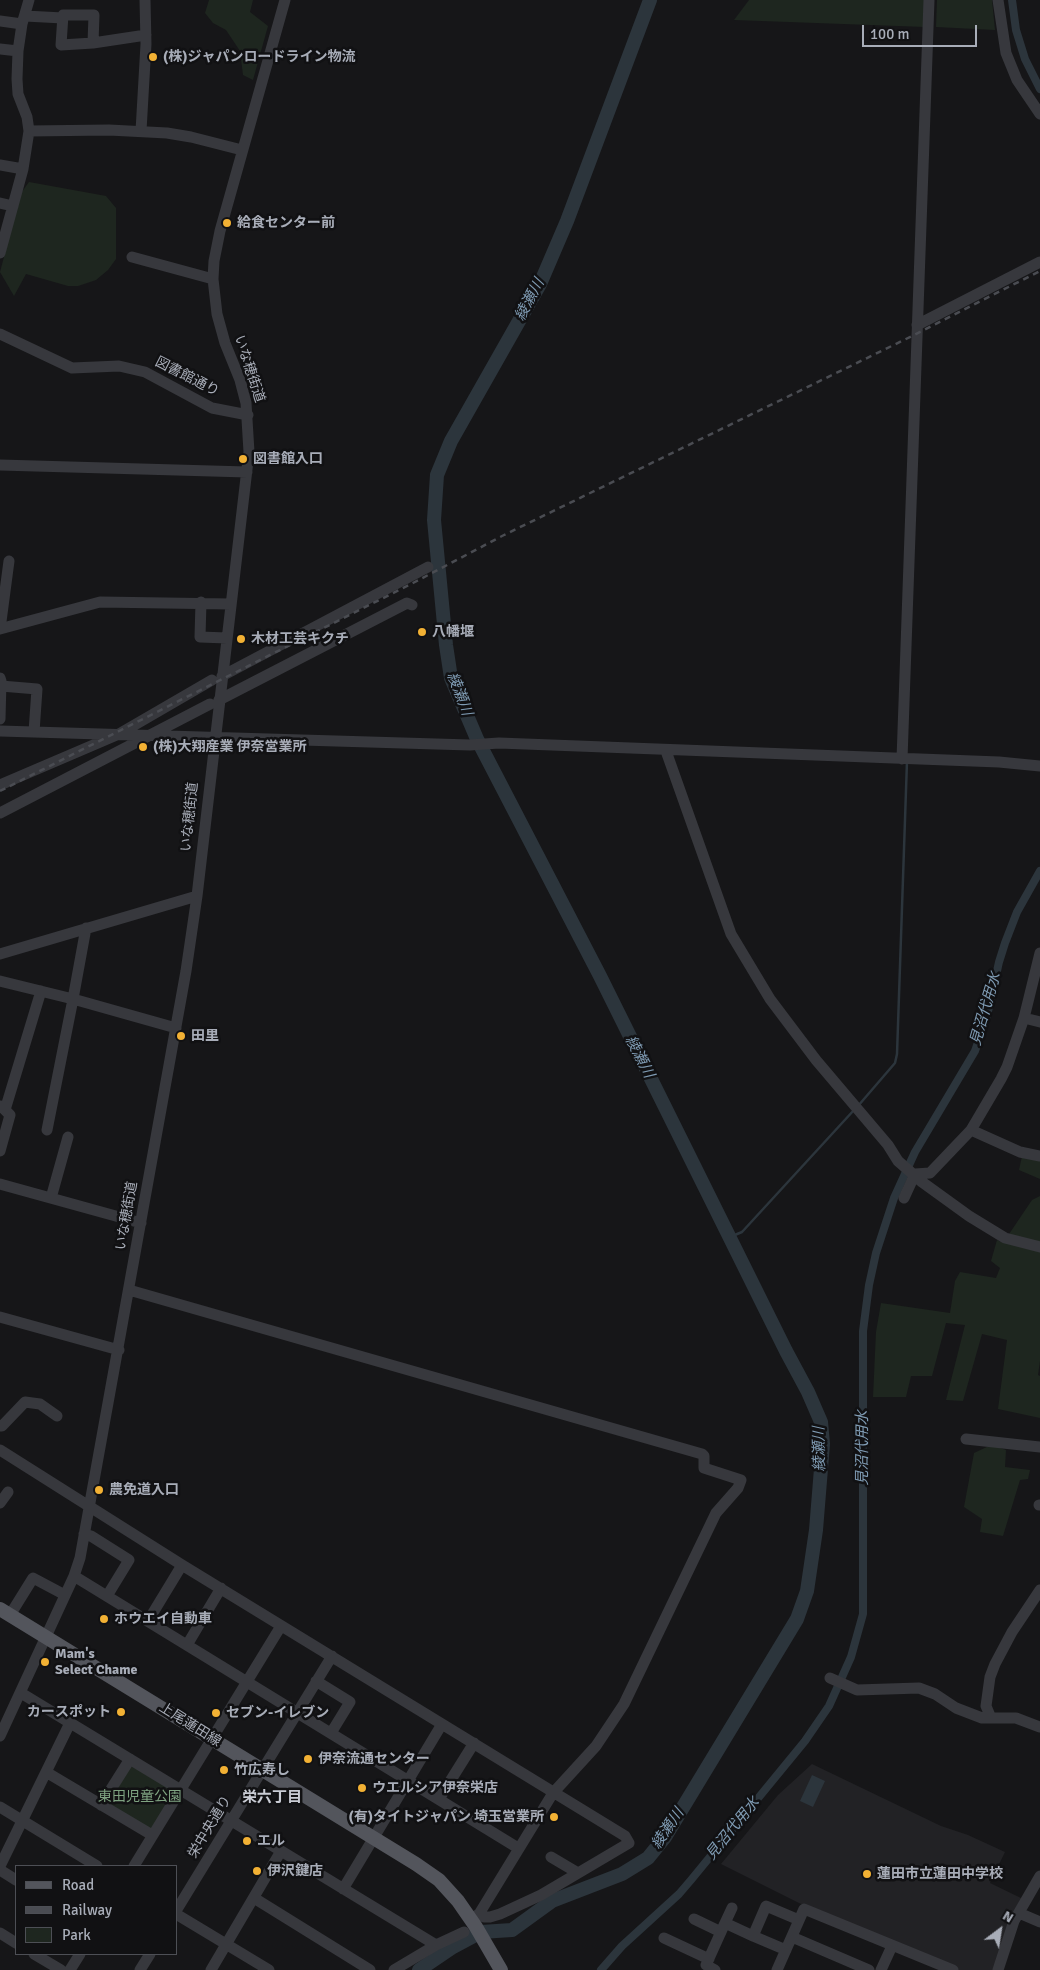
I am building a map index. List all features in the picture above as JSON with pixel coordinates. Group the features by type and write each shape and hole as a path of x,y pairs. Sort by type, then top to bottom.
{"main road":[{"name":"上尾蓮田線","path":"5,1612 374,1838 439,1880 473,1923 498,1965"}],"street":[{"path":"0,253 23,169 29,130 27,117 18,94 16,79 18,51 29,0"},
{"path":"141,131 146,34 145,0"},
{"name":"いな穂街道","path":"0,1736 74,1576 80,1558 176,1028 197,896 214,736 217,678 227,638 249,452 248,415 240,380 220,329 213,279 216,246 285,0"},
{"path":"902,759 929,0"},
{"path":"998,0 1006,53 1017,80 1040,114"},
{"path":"0,21 62,18 63,15 94,16 93,43"},
{"path":"62,18 61,45 93,43 146,34"},
{"path":"0,49 18,51"},
{"path":"29,130 141,131 191,137 242,150"},
{"path":"0,165 23,169"},
{"path":"0,203 13,206"},
{"path":"132,257 213,279"},
{"path":"917,325 1040,262"},
{"name":"図書館通り","path":"0,334 72,368 90,369 119,366 145,372 212,408 248,415"},
{"path":"0,465 247,472"},
{"path":"9,560 0,629 100,602 201,602 231,604"},
{"path":"0,785 119,734 217,678 428,567"},
{"path":"201,602 200,637 227,638"},
{"path":"0,813 407,603 412,605"},
{"path":"0,718 1,682 37,689 34,732"},
{"path":"0,731 470,745 499,743 999,762 1040,766"},
{"path":"666,750 731,934 770,999 816,1060 922,1182 969,1216 1005,1238 1040,1247"},
{"path":"0,954 197,896"},
{"path":"47,1130 86,928"},
{"path":"910,1170 930,1173 971,1130 1007,1067 1024,1018 1040,953"},
{"path":"0,982 73,999 176,1028"},
{"path":"0,1151 10,1115 3,1108 41,991"},
{"path":"1024,1018 1040,1022"},
{"path":"971,1130 1020,1152 1040,1156"},
{"path":"51,1198 68,1137"},
{"path":"904,1198 910,1170"},
{"path":"0,1184 141,1223"},
{"path":"129,1290 702,1454 704,1456 704,1468 741,1480 738,1488 716,1513 624,1704 596,1746 553,1793 473,1923"},
{"path":"0,1317 118,1350"},
{"path":"0,1426 25,1402 40,1404 57,1416"},
{"path":"966,1438 1040,1447"},
{"path":"0,1450 182,1565 624,1836 628,1843 541,1895 500,1914 484,1917 394,1970"},
{"path":"0,1503 8,1492"},
{"path":"84,1534 91,1536 129,1560 107,1596"},
{"path":"148,1622 182,1565"},
{"path":"74,1576 518,1848"},
{"path":"5,1612 33,1578 65,1595"},
{"path":"187,1645 220,1588"},
{"path":"991,1718 986,1706 990,1677 1012,1632 1040,1590"},
{"path":"135,1865 281,1626"},
{"name":"栄中央通り","path":"178,1909 332,1656"},
{"path":"316,1681 350,1702 331,1733"},
{"path":"837,1681 857,1690 919,1688 935,1694 956,1708 982,1718 1016,1718 1040,1727"},
{"path":"21,1693 436,1945"},
{"path":"15,1879 0,1868 70,1722"},
{"path":"343,1889 442,1724"},
{"path":"438,1799 474,1743"},
{"path":"101,1805 130,1759"},
{"path":"46,1772 152,1835"},
{"path":"0,1807 95,1865"},
{"path":"211,1970 281,1851"},
{"path":"551,1857 578,1873"},
{"path":"998,1970 1019,1913 1040,1876"},
{"path":"254,1898 370,1970"},
{"path":"753,1936 766,1906 799,1920"},
{"path":"715,1970 706,1965 732,1908"},
{"path":"777,1970 804,1909 953,1970"},
{"path":"178,1913 269,1970"},
{"path":"1019,1913 1040,1922"},
{"path":"694,1919 753,1936 786,1950"},
{"path":"0,1933 15,1942"},
{"path":"792,1937 869,1970"},
{"path":"664,1938 709,1959"},
{"path":"881,1970 892,1946"},
{"path":"36,1955 60,1970"},
{"path":"70,1970 79,1955"},
{"path":"140,1970 149,1955"}],"shaded area":[{"name":"蓮田市立蓮田中学校","path":"812,1764 941,1826 968,1835 1005,1852 990,1883 1023,1899 994,1970 958,1970 799,1903 721,1864 778,1795"},
{"path":"812,1775 825,1781 813,1807 800,1801"}],"green space":[{"path":"209,0 253,0 250,12 268,26 253,80 243,75 240,51 226,30 213,23 205,13"},
{"path":"749,0 925,0 925,27 734,20"},
{"path":"937,0 992,0 995,30 936,27"},
{"path":"29,182 106,196 116,208 116,259 108,270 96,280 78,286 68,286 26,274 14,296 0,272 21,193"},
{"path":"1040,1151 1040,1179 1019,1170 1022,1156"},
{"path":"1040,1196 1040,1361 1038,1375 1040,1376 1040,1418 998,1409 1007,1340 982,1334 963,1401 946,1400 965,1325 946,1323 932,1376 911,1376 906,1397 873,1397 876,1332 881,1303 950,1313 955,1281 960,1272 996,1278 1000,1268 991,1261 997,1240 1003,1243 1032,1200"},
{"path":"991,1445 1006,1450 1005,1467 1030,1470 1028,1479 1020,1480 1003,1536 980,1532 982,1519 964,1507 974,1453"},
{"name":"東田児童公園","path":"131,1763 176,1790 150,1831 105,1803"}],"waterway":[{"name":"綾瀬川","path":"419,1970 453,1947 481,1932 512,1930 552,1901 622,1874 648,1858 665,1837 797,1619 807,1591 816,1530 823,1444 821,1422 808,1392 600,976 477,739 451,678 446,645 434,520 437,475 451,441 540,284 567,221 650,0"},
{"name":"見沼代用水","path":"1012,0 1016,30 1025,59 1040,89"},
{"path":"858,1106 895,1063 897,1054 907,761"},
{"name":"見沼代用水","path":"601,1970 622,1946 679,1894 805,1741 829,1706 851,1657 863,1614 863,1331 869,1285 876,1253 894,1198 915,1152 975,1051 987,1016 1005,943 1017,912 1040,871"},
{"path":"730,1237 742,1232 854,1110"}],"railway":[{"path":"0,791 413,583 504,535 906,339 1040,271"}],"place":[{"name":"(株)ジャパンロードライン物流","path":"153,57"},
{"name":"給食センター前","path":"227,223"},
{"name":"図書館入口","path":"243,459"},
{"name":"八幡堰","path":"422,632"},
{"name":"木材工芸キクチ","path":"241,639"},
{"name":"(株)大翔産業 伊奈営業所","path":"143,747"},
{"name":"田里","path":"181,1036"},
{"name":"農免道入口","path":"99,1490"},
{"name":"ホウエイ自動車","path":"104,1619"},
{"name":"Mam's Select Chame","path":"45,1662"},
{"name":"カースポット","path":"121,1712"},
{"name":"セブン-イレブン","path":"216,1713"},
{"name":"伊奈流通センター","path":"308,1759"},
{"name":"竹広寿し","path":"224,1770"},
{"name":"ウエルシア伊奈栄店","path":"362,1788"},
{"name":"(有)タイトジャパン 埼玉営業所","path":"554,1817"},
{"name":"エル","path":"247,1841"},
{"name":"伊沢鍵店","path":"257,1871"},
{"name":"蓮田市立蓮田中学校","path":"867,1874"}],"district":[{"name":"栄六丁目","path":"272,1798"}]}
